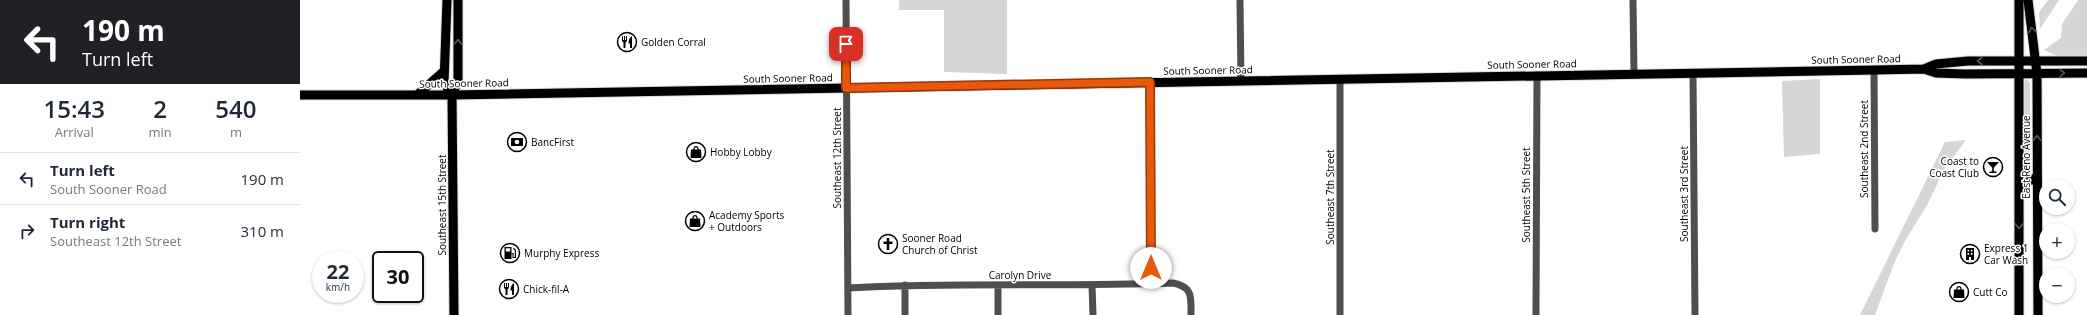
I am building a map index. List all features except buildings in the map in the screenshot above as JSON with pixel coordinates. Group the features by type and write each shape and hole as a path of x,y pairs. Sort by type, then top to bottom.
{"main road":[{"name":"Southeast 15th Street","path":"447,0 444,83 452,95"},
{"name":"Southeast 15th Street","path":"454,315 452,95 458,81 458,0"},
{"name":"East Reno Avenue","path":"2019,0 2019,315"},
{"name":"East Reno Avenue","path":"2028,0 2038,74 2038,315"},
{"name":"South Sooner Road","path":"1924,69 1936,64 1949,62 2087,61"},
{"name":"South Sooner Road","path":"300,95 452,95 1924,69 1939,73 2087,73"},
{"path":"417,95 444,71"},
{"path":"2019,188 2037,177"},
{"path":"2019,188 2037,187"}],"street":[{"name":"Southeast 12th Street","path":"846,0 848,315"},
{"path":"1240,0 1241,81"},
{"path":"1633,0 1634,74"},
{"name":"Southeast 2nd Street","path":"1874,70 1875,229"},
{"name":"Southeast 3rd Street","path":"1693,73 1695,315"},
{"name":"Southeast 5th Street","path":"1536,315 1537,75"},
{"name":"Southeast 7th Street","path":"1340,79 1340,315"},
{"path":"1150,82 1151,284"},
{"name":"Carolyn Drive","path":"848,288 905,285 1092,285 1173,283 1184,285 1189,291 1191,315"},
{"path":"905,285 905,315"},
{"path":"998,285 998,315"},
{"path":"1092,285 1093,315"}],"shaded area":[{"path":"899,0 1007,0 1007,74 944,72 944,10 899,10"},
{"path":"2048,0 2059,0 2040,29 2039,12"},
{"path":"2078,0 2087,0 2087,56 2057,56 2044,50 2061,38 2062,24"},
{"path":"2026,78 2030,83 2030,175 2026,158 2023,110 2024,84"},
{"path":"1820,79 1820,154 1784,157 1782,81"},
{"path":"1966,140 1945,168 1927,205 1905,241 1895,261 1875,315 1860,315 1945,142"}],"place":[{"name":"Golden Corral","path":"627,42"},
{"name":"BancFirst","path":"517,142"},
{"name":"Hobby Lobby","path":"696,152"},
{"name":"Coast to Coast Club","path":"1993,167"},
{"name":"Academy Sports + Outdoors","path":"695,221"},
{"name":"Sooner Road Church of Christ","path":"888,244"},
{"name":"Murphy Express","path":"510,253"},
{"name":"Express 1 Car Wash","path":"1970,254"},
{"name":"Chick-fil-A","path":"509,289"},
{"name":"Cutt Co","path":"1959,292"}],"route":[{"path":"846,44 846,88 1150,82 1151,268"}]}
